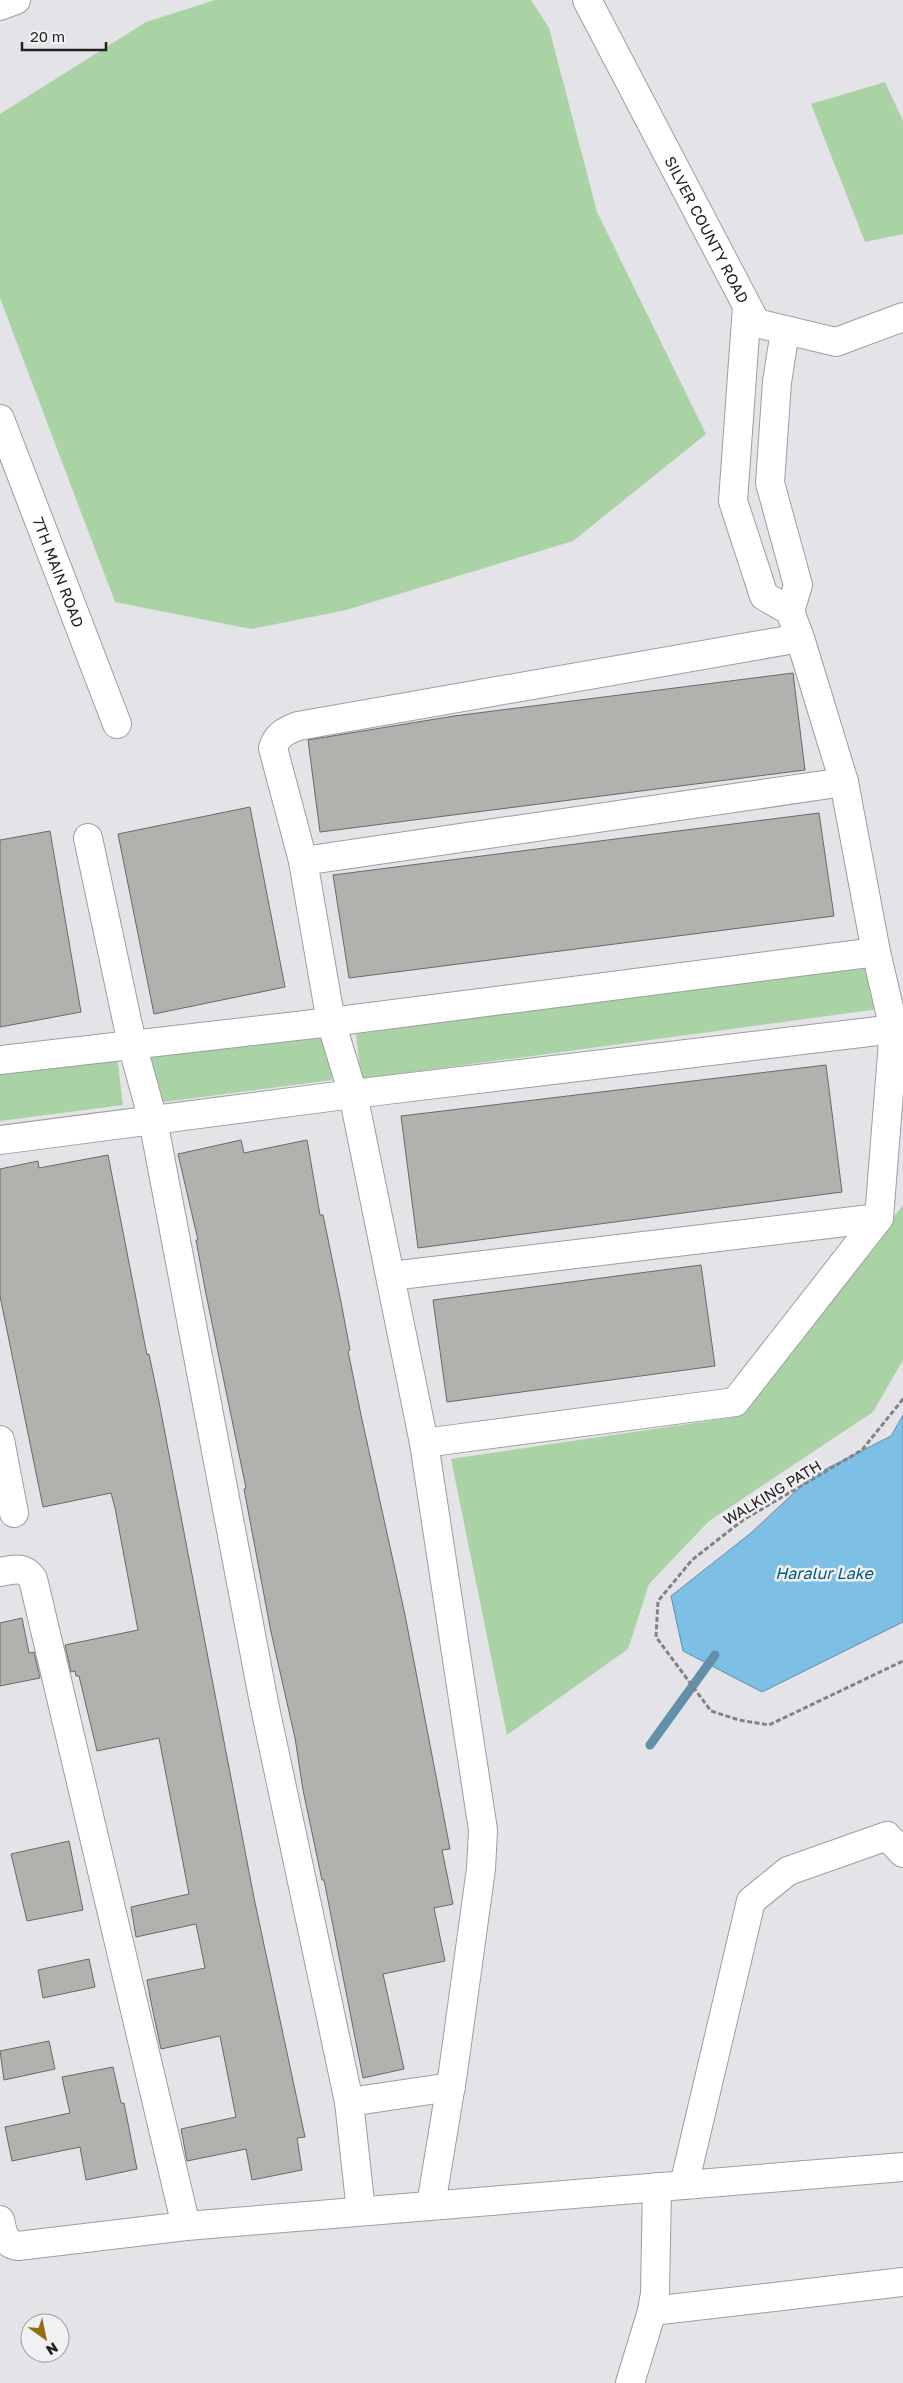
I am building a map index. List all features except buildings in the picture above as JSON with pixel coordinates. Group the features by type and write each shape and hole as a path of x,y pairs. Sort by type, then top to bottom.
{"street":[{"path":"0,6 16,0"},
{"name":"SILVER COUNTY ROAD","path":"587,0 756,322 785,331 836,342 903,317"},
{"path":"747,306 733,501 764,596 790,611"},
{"path":"424,1443 735,1402 879,1218 894,1029 876,952 844,782 790,611 798,585 770,484 777,382 785,331"},
{"name":"7TH MAIN ROAD","path":"0,419 117,724"},
{"path":"431,2205 451,2087 481,1869 483,1830 424,1443 352,1094 331,1022 303,861 273,748 276,738 287,730 298,726 800,638"},
{"path":"303,861 844,782"},
{"path":"88,838 132,1044 153,1120 264,1703 349,2102 361,2211"},
{"path":"0,1060 331,1022 876,952"},
{"path":"0,1140 352,1094 894,1029"},
{"path":"391,1276 879,1218"},
{"path":"0,1440 14,1513"},
{"path":"0,1572 20,1569 28,1572 33,1579 186,2226"},
{"path":"684,2185 750,1901 788,1871 887,1836 903,1852"},
{"path":"349,2102 451,2087"},
{"path":"0,2220 6,2241 11,2245 18,2246 186,2226 903,2167"},
{"path":"630,2383 652,2311 657,2252 657,2187"},
{"path":"652,2311 903,2282"}],"path":[{"name":"WALKING PATH","path":"903,1399 862,1450 742,1520 692,1560 658,1601 656,1637 712,1711 739,1720 769,1725 903,1661"}],"green space":[{"path":"215,0 531,0 549,28 597,212 706,434 573,541 346,610 251,629 115,602 0,298 0,114 146,22"},
{"path":"885,82 903,121 903,234 865,242 811,104"},
{"path":"873,964 879,1009 361,1079 356,1034"},
{"path":"326,1034 332,1080 156,1103 150,1057"},
{"path":"117,1055 123,1105 0,1121 0,1071"},
{"path":"903,1205 903,1360 873,1412 709,1521 649,1584 628,1649 507,1735 451,1459 735,1417"}],"water":[{"name":"Haralur Lake","path":"903,1415 903,1622 762,1692 683,1651 671,1596 751,1533 812,1476 891,1436"}],"waterway":[{"path":"650,1745 715,1655"}]}
